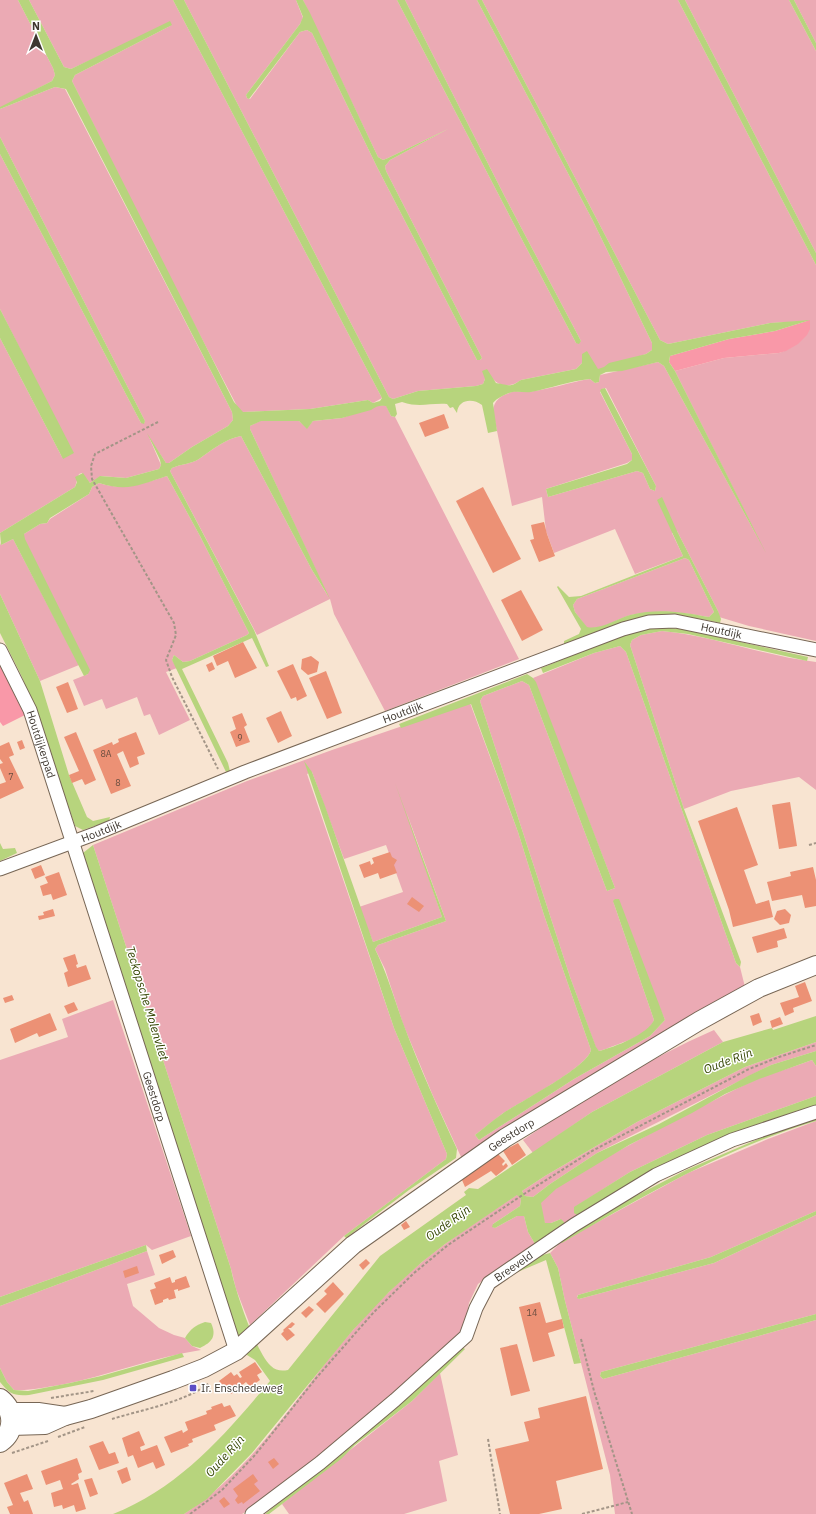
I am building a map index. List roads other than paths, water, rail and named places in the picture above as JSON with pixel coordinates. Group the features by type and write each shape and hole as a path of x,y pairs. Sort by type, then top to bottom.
{"main road":[{"name":"Geestdorp","path":"6,1427 38,1412 65,1416 91,1409 204,1368 238,1349 261,1330 353,1245 505,1138 700,1021 759,988 816,965"}],"street":[{"name":"Houtdijk","path":"0,869 77,841 224,781 624,628 649,622 675,621 696,624 816,650"},
{"name":"Houtdijkerpad","path":"0,650 30,710 77,841"},
{"name":"Geestdorp","path":"77,841 238,1349"},
{"name":"Breeveld","path":"252,1514 326,1459 395,1400 466,1336 476,1308 489,1283 574,1225 656,1175 732,1140 816,1112"}],"water":[{"path":"18,0 29,0 64,67 71,69 170,21 172,25 75,75 72,81 234,402 243,412 310,409 368,400 373,403 380,401 382,398 173,0 184,0 389,397 393,399 418,391 476,386 483,384 485,379 482,371 487,369 496,383 512,385 521,380 576,369 582,363 582,354 587,351 598,369 609,363 646,354 652,350 652,343 593,221 477,0 482,0 660,340 668,344 770,323 810,320 775,331 729,339 670,356 669,362 675,371 766,553 664,366 658,362 622,371 606,372 600,375 599,382 595,383 590,379 575,381 531,392 512,392 507,394 493,403 497,431 488,433 482,405 474,401 463,402 458,408 457,413 453,407 450,408 447,404 419,405 402,402 395,404 397,414 395,417 391,416 386,406 380,406 342,418 313,421 307,429 299,421 261,421 250,426 250,429 330,599 312,570 241,436 224,442 196,461 172,468 170,471 254,630 269,666 266,667 252,638 182,669 228,763 230,771 226,772 172,660 174,655 183,662 190,661 249,633 200,536 167,476 141,485 126,487 109,486 99,483 92,487 89,494 50,518 47,523 40,524 24,534 25,539 90,670 88,674 84,676 13,539 1,545 0,533 75,487 77,482 75,477 83,473 90,483 100,476 126,478 159,469 161,465 160,460 147,433 166,463 169,463 192,447 228,426 233,420 232,412 66,89 55,87 0,109 0,107 52,81 55,75 53,68"},
{"path":"296,0 303,0 310,13 378,157 383,160 388,158 448,129 390,160 385,166 386,171 482,358 480,360 477,360 377,167 312,33 307,30 300,32 249,99 247,98 246,95 300,24 303,17"},
{"path":"397,0 405,0 505,197 581,341 579,344 576,343"},
{"path":"678,0 685,0 816,253 816,265"},
{"path":"789,0 794,0 816,43 816,51"},
{"path":"0,137 145,421 144,424 141,423 0,154"},
{"path":"0,309 74,453 63,459 0,338"},
{"path":"605,388 656,486 655,491 650,489 643,473 637,471 548,497 546,489 627,464 632,460 632,454 600,391 601,389"},
{"path":"662,497 677,531 718,611 721,619 720,623 697,618 676,616 640,619 622,623 564,644 564,641 579,634 581,629 557,587 558,586 569,597 581,596 683,556 657,500","holes":["685,558 689,560 714,612 709,617 679,612 660,611 630,615 603,626 592,628 587,627 575,612 573,605 577,599"]},
{"path":"0,594 40,681 69,775 87,817 93,821 110,817 109,821 83,830 75,826 39,719 22,677 0,633"},
{"path":"662,627 687,630 808,657 807,661 688,634 662,631 641,635 632,640 630,645 684,809 741,962 740,967 736,963 626,652 620,646 594,653 543,673 541,668 616,639"},
{"path":"527,674 536,682 615,888 607,891 529,685 522,681 483,696 480,701 570,977 596,1047 599,1051 630,1039 645,1030 654,1020 613,901 615,899 619,899 665,1020 650,1036 574,1079 479,1140 475,1135 502,1114 566,1075 587,1057 591,1050 544,915 518,832 471,704 401,728 399,724"},
{"path":"304,761 312,772 325,806 373,942 442,917 395,783 446,921 378,945 375,949 387,976 416,1055 457,1149 456,1158 409,1190 346,1238 344,1236 446,1159 447,1154 394,1028"},
{"path":"0,843 3,849 15,848 17,853 0,861"},
{"name":"Oude Rijn","path":"93,845 231,1269 241,1305 253,1335 265,1359 273,1368 277,1370 288,1370 380,1256 466,1195 464,1192 469,1188 478,1189 592,1112 723,1042 772,1028 773,1030 816,1016 816,1042 745,1067 637,1122 522,1191 525,1196 533,1197 597,1153 659,1124 771,1065 816,1051 816,1066 812,1060 759,1079 725,1094 692,1113 629,1145 556,1189 541,1203 545,1223 551,1223 561,1219 564,1222 564,1225 535,1244 528,1232 524,1216 517,1216 495,1228 492,1227 493,1224 520,1206 521,1199 517,1195 445,1244 422,1262 389,1292 353,1330 252,1453 207,1499 184,1514 113,1514 137,1503 180,1475 218,1440 270,1381 255,1360 247,1355 235,1332 95,895 83,853"},
{"path":"816,1096 816,1105 746,1128 637,1179 577,1215 574,1213 574,1207 630,1172 707,1135"},
{"path":"816,1118 816,1121 783,1132 717,1159 654,1191 562,1243 560,1241 616,1206 686,1170 765,1136"},
{"path":"816,1211 816,1215 714,1263 579,1299 577,1298 578,1295 711,1257"},
{"path":"146,1245 147,1251 0,1306 0,1297"},
{"path":"550,1253 558,1268 581,1363 574,1364 546,1260 513,1274 531,1258"},
{"path":"816,1314 816,1320 603,1379 600,1376 601,1372"},
{"path":"205,1322 211,1323 214,1332 212,1338 208,1343 200,1348 192,1346 185,1338 189,1332 199,1324"},
{"path":"462,1347 465,1349 412,1401 355,1445 341,1459 269,1514 265,1514 409,1397"},
{"path":"182,1353 184,1357 103,1380 29,1395 12,1393 0,1382 0,1368 7,1382 14,1390 28,1391 101,1376"}],"place":[{"name":"Ir. Enschedeweg","path":"193,1388"}],"water label":[{"name":"Teckopsche Molenvliet","path":"147,1003"}]}
